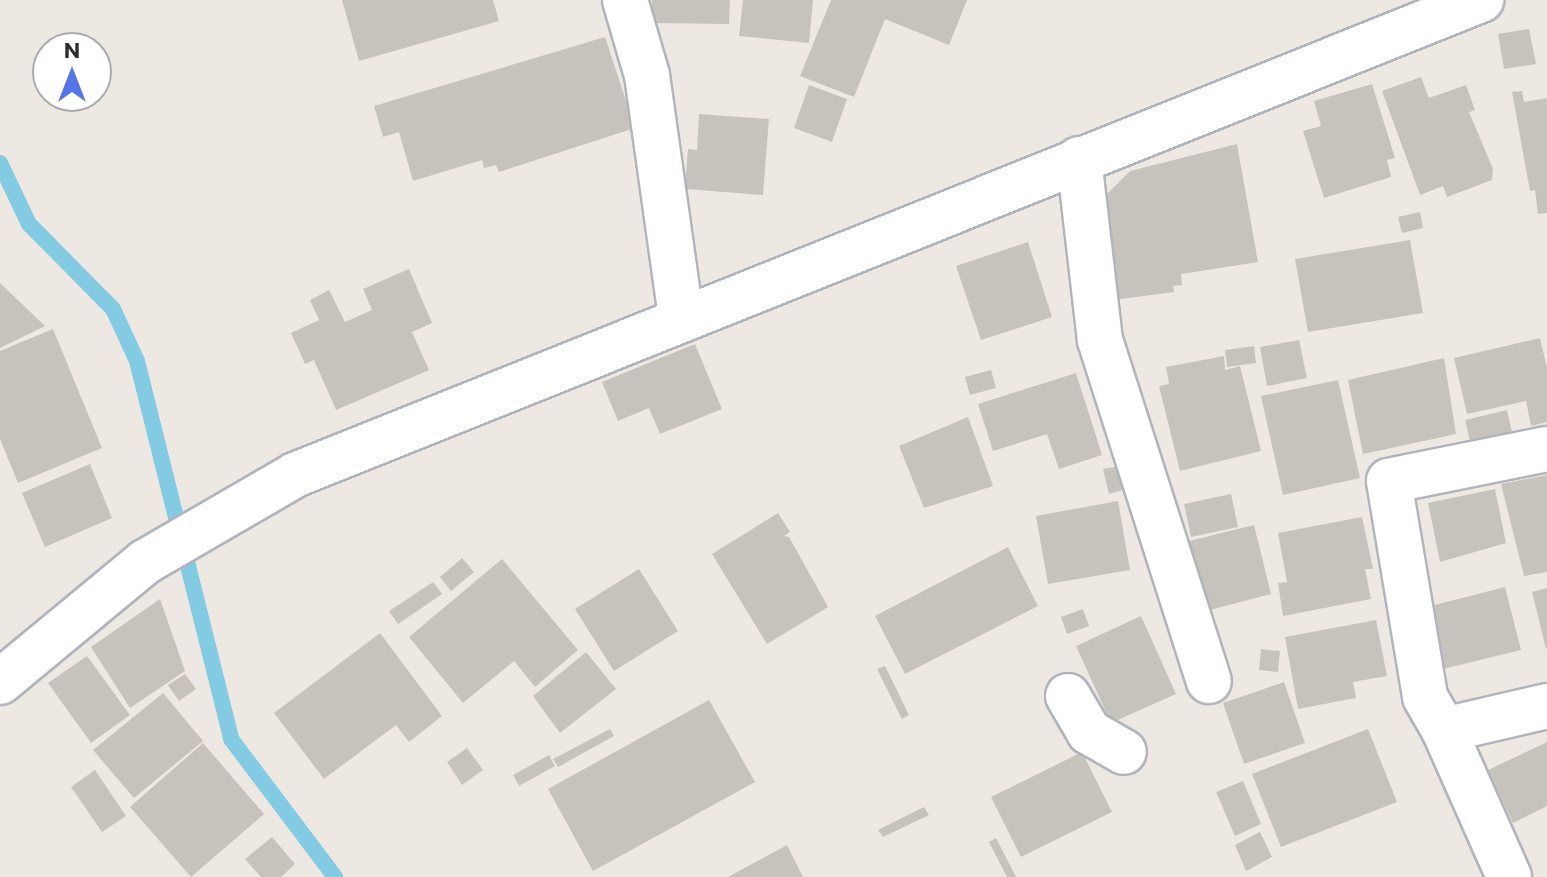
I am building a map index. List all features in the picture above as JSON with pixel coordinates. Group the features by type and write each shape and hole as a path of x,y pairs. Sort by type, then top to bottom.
{"street":[{"path":"625,0 647,75 681,317"},
{"path":"0,682 145,562 295,475 681,317 1481,0"},
{"path":"1079,159 1100,340 1209,681"},
{"path":"1509,877 1444,730 1425,697 1389,481 1547,449"},
{"path":"1068,696 1089,732 1124,752"},
{"path":"1444,730 1547,706"}],"building":[{"path":"342,0 493,0 499,21 359,61"},
{"path":"652,0 730,0 729,24 652,23"},
{"path":"743,0 813,0 809,43 739,36"},
{"path":"831,0 967,0 949,45 885,19 854,97 800,76"},
{"path":"1529,29 1536,64 1504,69 1498,34"},
{"path":"605,37 635,128 499,172 496,165 484,168 482,160 413,181 399,132 383,137 374,106"},
{"path":"1421,77 1429,98 1466,85 1475,110 1469,112 1493,169 1492,180 1447,197 1443,186 1420,195 1382,91"},
{"path":"1372,84 1395,158 1387,160 1391,177 1324,198 1303,131 1321,126 1314,101"},
{"path":"809,85 847,99 832,142 794,128"},
{"path":"1522,91 1524,102 1547,98 1547,213 1538,214 1535,190 1530,191 1512,92"},
{"path":"699,114 769,119 763,195 685,189 688,149 697,150"},
{"path":"1237,144 1258,262 1181,274 1182,285 1173,286 1174,292 1113,300 1095,206 1130,171"},
{"path":"1420,212 1423,228 1402,233 1398,217"},
{"path":"1410,240 1423,313 1308,332 1295,259"},
{"path":"1028,242 1052,317 981,340 956,266"},
{"path":"409,269 432,323 412,332 429,370 336,410 314,360 305,364 291,333 319,320 310,300 329,290 345,322 372,310 363,289"},
{"path":"0,283 45,326 0,348"},
{"path":"53,329 102,448 18,483 0,439 0,351"},
{"path":"1540,338 1547,368 1547,422 1531,426 1526,401 1467,414 1454,358"},
{"path":"1299,340 1307,378 1267,386 1260,347"},
{"path":"695,344 722,409 660,434 649,408 618,421 602,382"},
{"path":"1254,346 1256,363 1227,367 1225,350"},
{"path":"1224,356 1225,370 1240,366 1261,451 1180,471 1159,386 1169,384 1166,367"},
{"path":"1444,358 1456,434 1363,454 1348,380"},
{"path":"991,370 996,388 970,395 965,377"},
{"path":"1076,373 1102,455 1059,469 1047,434 993,451 978,404"},
{"path":"1338,380 1360,478 1283,495 1261,396"},
{"path":"1507,410 1514,441 1472,450 1465,420"},
{"path":"968,417 993,486 924,508 899,446"},
{"path":"90,464 112,518 45,547 22,493"},
{"path":"1120,466 1126,489 1109,494 1103,469"},
{"path":"1547,475 1547,572 1524,576 1501,484"},
{"path":"1495,489 1506,543 1440,562 1428,503"},
{"path":"1231,494 1238,527 1191,537 1184,504"},
{"path":"1118,501 1130,570 1048,584 1036,516"},
{"path":"778,513 790,532 784,536 789,537 828,607 767,644 712,554"},
{"path":"1362,517 1373,569 1365,569 1371,599 1283,616 1278,583 1287,582 1278,533"},
{"path":"1254,525 1271,594 1202,612 1185,542"},
{"path":"1008,547 1038,606 905,674 875,616"},
{"path":"462,558 474,572 451,591 440,577"},
{"path":"502,559 578,650 535,687 514,661 463,703 409,637"},
{"path":"639,569 678,631 614,671 575,609"},
{"path":"433,582 442,594 398,624 389,611"},
{"path":"1505,587 1521,650 1439,670 1423,608"},
{"path":"1547,588 1547,648 1546,649 1532,592"},
{"path":"160,599 185,671 130,708 91,647"},
{"path":"1083,609 1089,626 1067,634 1061,617"},
{"path":"1141,616 1176,694 1111,723 1076,646"},
{"path":"1376,620 1387,676 1353,682 1356,698 1298,709 1285,637"},
{"path":"380,633 442,716 409,742 396,725 324,779 274,713"},
{"path":"1261,649 1280,651 1278,672 1259,670"},
{"path":"586,652 616,689 560,733 533,696"},
{"path":"87,656 130,715 91,743 48,683"},
{"path":"885,666 909,715 902,719 877,669"},
{"path":"185,674 196,689 179,701 168,685"},
{"path":"1284,682 1305,743 1244,764 1223,703"},
{"path":"163,693 203,741 134,798 93,750"},
{"path":"709,700 755,782 593,871 548,789"},
{"path":"610,729 614,736 558,767 553,759"},
{"path":"1368,729 1397,802 1281,847 1252,774"},
{"path":"1547,742 1547,806 1513,823 1488,770"},
{"path":"203,743 264,814 191,877 130,807"},
{"path":"467,748 483,770 462,785 447,762"},
{"path":"1082,752 1112,812 1021,857 991,797"},
{"path":"549,755 555,766 519,786 513,775"},
{"path":"95,770 126,816 102,832 71,787"},
{"path":"1243,781 1261,824 1235,836 1216,792"},
{"path":"924,807 929,815 883,837 878,830"},
{"path":"1260,832 1272,857 1246,871 1235,845"},
{"path":"272,837 295,864 281,877 261,877 245,859"},
{"path":"996,838 1016,877 1007,877 989,842"},
{"path":"787,845 803,877 728,877"}],"waterway":[{"path":"0,163 29,224 113,309 137,361 231,739 335,877"}]}
